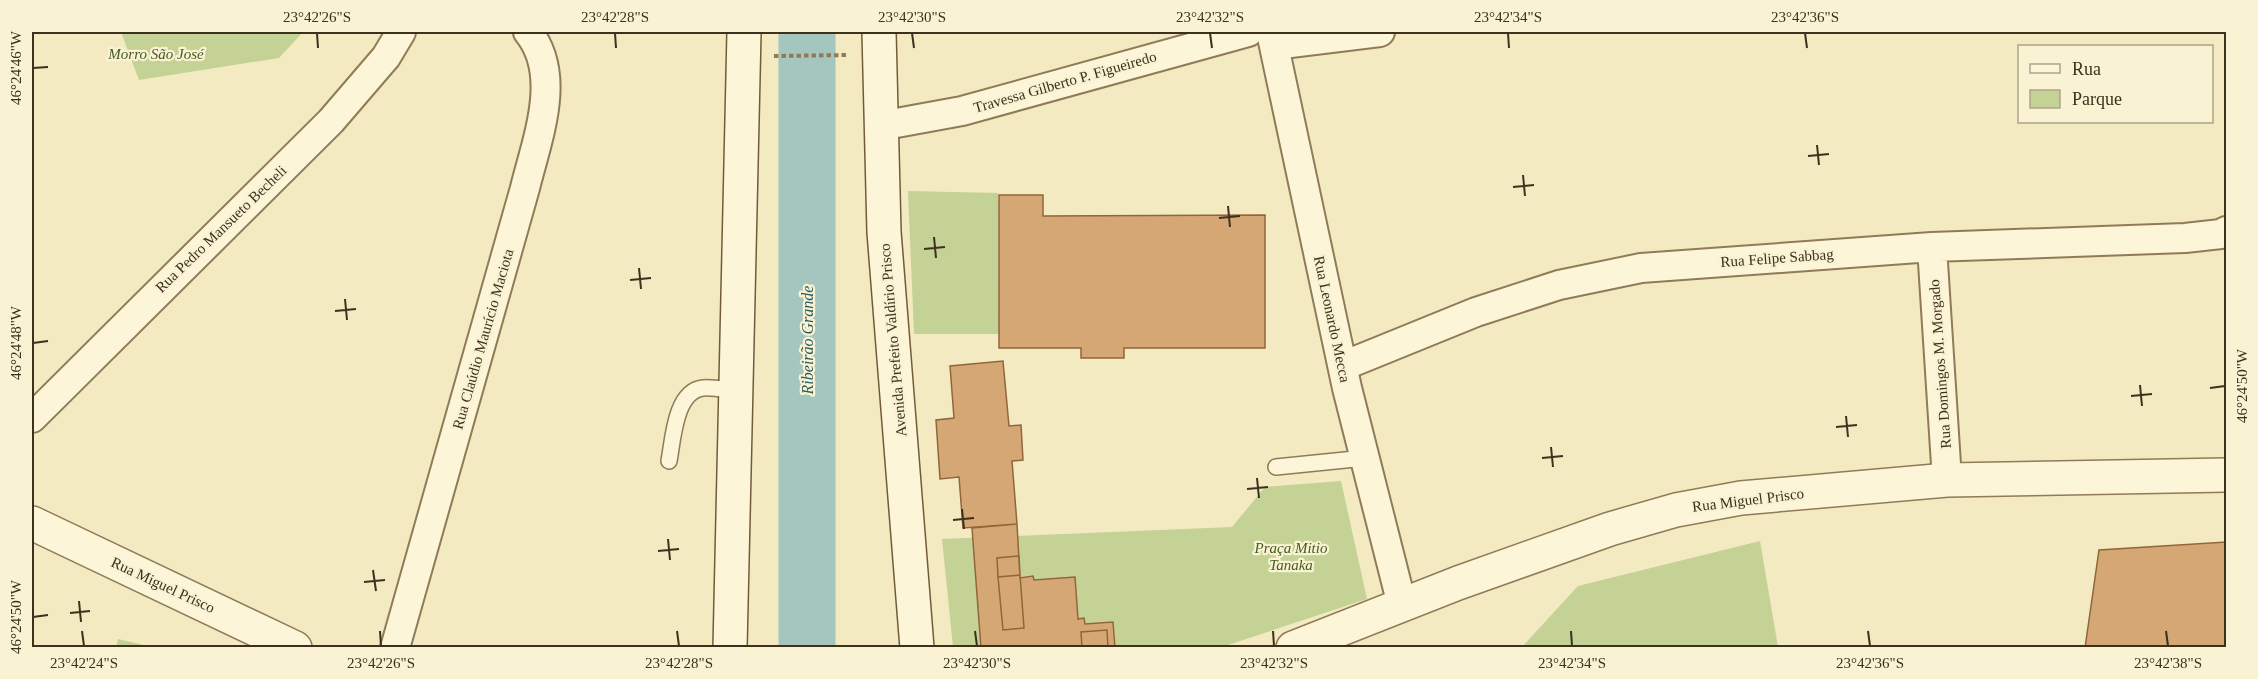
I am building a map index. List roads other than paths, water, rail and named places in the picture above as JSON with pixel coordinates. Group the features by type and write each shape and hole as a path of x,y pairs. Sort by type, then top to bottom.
{"street":[{"name":"Rua Pedro Mansueto Becheli","path":"32,418 331,121 386,57 401,32"},
{"name":"Rua Claúdio Maurício Maciota","path":"395,648 525,188 541,119 546,84 544,61 535,40 528,32"},
{"path":"730,648 744,32"},
{"name":"Avenida Prefeito Valdírio Prisco","path":"879,32 884,232 917,648"},
{"name":"Travessa Gilberto P. Figueiredo","path":"880,126 962,111 1248,32"},
{"path":"1272,38 1380,32"},
{"name":"Rua Leonardo Mecca","path":"1272,38 1342,366 1402,605"},
{"name":"Rua Felipe Sabbag","path":"1342,366 1476,312 1559,285 1641,268 1932,247 2185,238 2221,234 2226,231"},
{"name":"Rua Domingos M. Morgado","path":"1932,247 1947,480"},
{"name":"Rua Miguel Prisco","path":"1293,648 1402,605 1610,529 1676,510 1741,498 1947,480 2226,475"},
{"name":"Rua Miguel Prisco","path":"32,523 295,648"}],"lane":[{"path":"669,461 679,407 690,393 702,388 736,391"},
{"path":"1276,467 1365,458"}],"waterway":[{"name":"Ribeirão Grande","path":"807,32 807,648"}],"park label":[{"name":"Morro São José","path":"156,54"},
{"name":"Praça Mitio Tanaka","path":"1291,556"}]}
